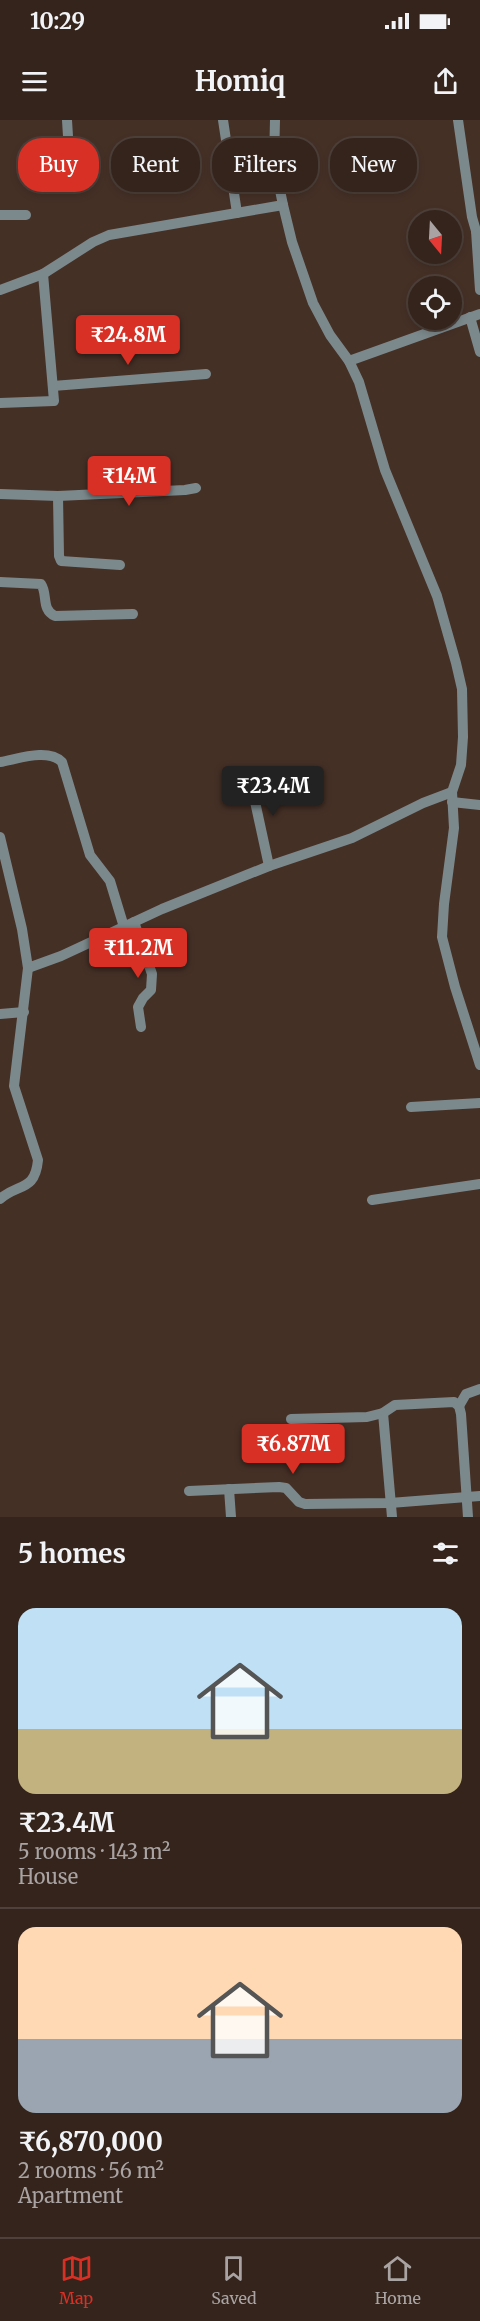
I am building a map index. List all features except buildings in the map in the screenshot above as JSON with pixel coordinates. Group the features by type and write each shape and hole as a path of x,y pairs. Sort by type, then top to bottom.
{"street":[{"path":"67,120 68,138"},
{"path":"223,120 237,213"},
{"path":"274,120 274,161 292,242 313,303 330,335 349,361 359,382 385,470 437,596 462,689 461,765 452,797 454,813 452,849 442,937 480,1065"},
{"path":"458,120 478,233 480,290"},
{"path":"0,290 43,274 93,242 109,235 283,205"},
{"path":"0,215 26,215"},
{"path":"0,403 54,401 43,274"},
{"path":"349,361 475,316 480,352"},
{"path":"53,386 206,374"},
{"path":"0,494 58,496 196,488"},
{"path":"58,496 59,556 62,561 120,565"},
{"path":"0,582 41,584 44,588 47,609 55,616 133,614"},
{"path":"0,762 46,755 56,756 62,762 90,855 110,881 152,974 151,990 138,1007 141,1027"},
{"path":"249,774 268,866"},
{"path":"28,968 268,866 352,838 423,803 452,797 480,805"},
{"path":"0,1199 29,1184 37,1172 38,1160 14,1086 28,968 22,929 1,844"},
{"path":"0,1014 24,1012"},
{"path":"411,1107 480,1103"},
{"path":"372,1200 480,1184"},
{"path":"459,1406 466,1394 480,1389"},
{"path":"291,1419 367,1417 383,1413 395,1405 454,1402 459,1406 461,1414 468,1517"},
{"path":"383,1413 392,1517"},
{"path":"189,1491 286,1488 299,1502 305,1503 390,1503 480,1496"},
{"path":"229,1489 231,1517"}]}
